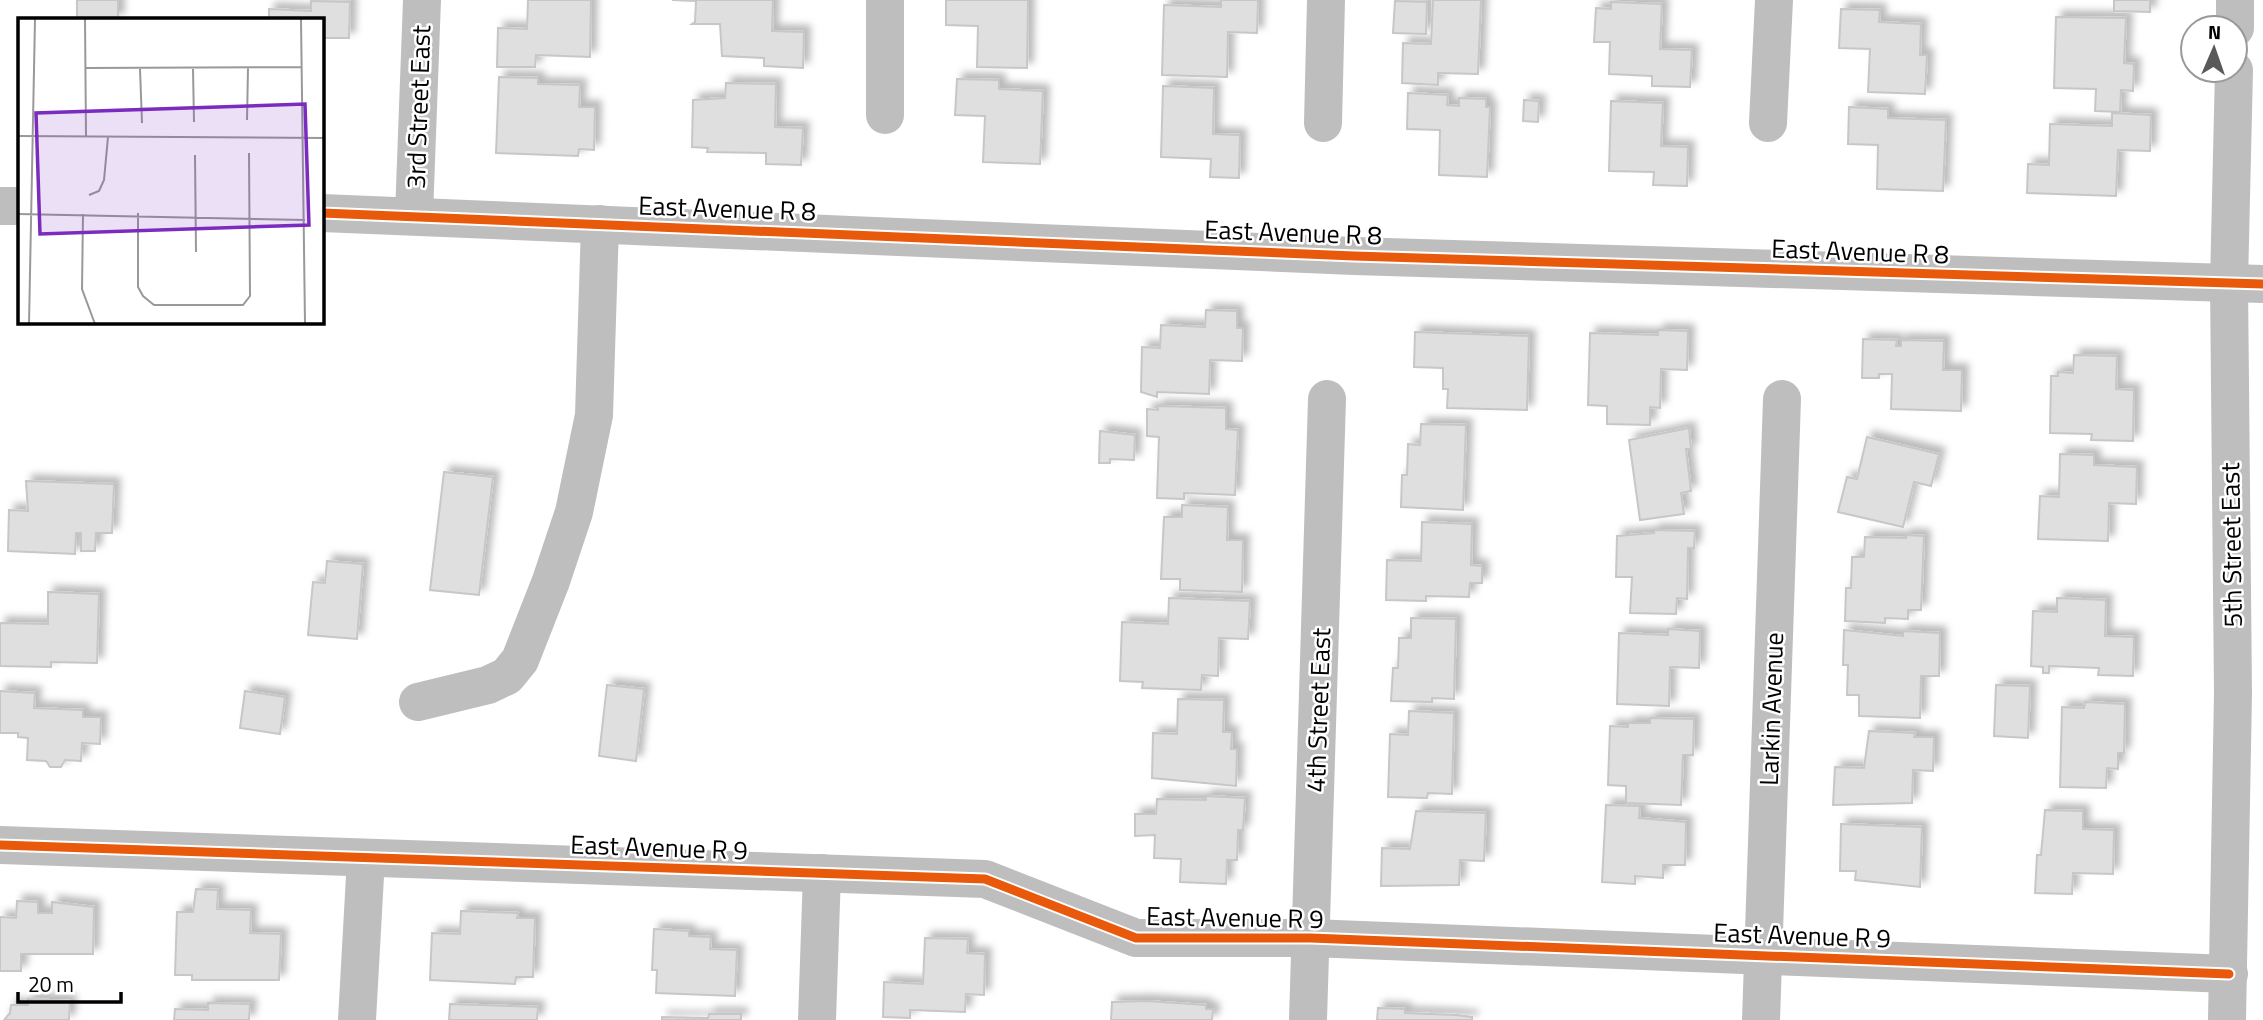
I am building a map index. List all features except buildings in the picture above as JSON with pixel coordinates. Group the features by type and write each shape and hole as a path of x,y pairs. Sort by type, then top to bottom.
{"street":[{"name":"3rd Street East","path":"414,215 422,0"},
{"path":"885,0 885,115"},
{"path":"1323,123 1326,0"},
{"path":"1768,123 1774,0"},
{"name":"5th Street East","path":"2227,1020 2248,694 2246,284 2235,84"},
{"path":"0,206 18,206"},
{"name":"East Avenue R 8","path":"324,213 1354,256 2246,284"},
{"path":"418,702 488,685 507,676 520,660 551,581 574,512 592,428 600,224"},
{"name":"Larkin Avenue","path":"1761,1020 1782,399"},
{"name":"4th Street East","path":"1308,1020 1327,400"},
{"name":"East Avenue R 9","path":"0,845 985,879 1136,938 1311,938 2229,974"},
{"path":"358,1020 366,858"},
{"path":"817,1020 822,873"}],"cycle path":[{"path":"324,213 1354,256 2263,284"},
{"path":"0,845 985,879 1136,938 1311,938 2229,974"}]}
